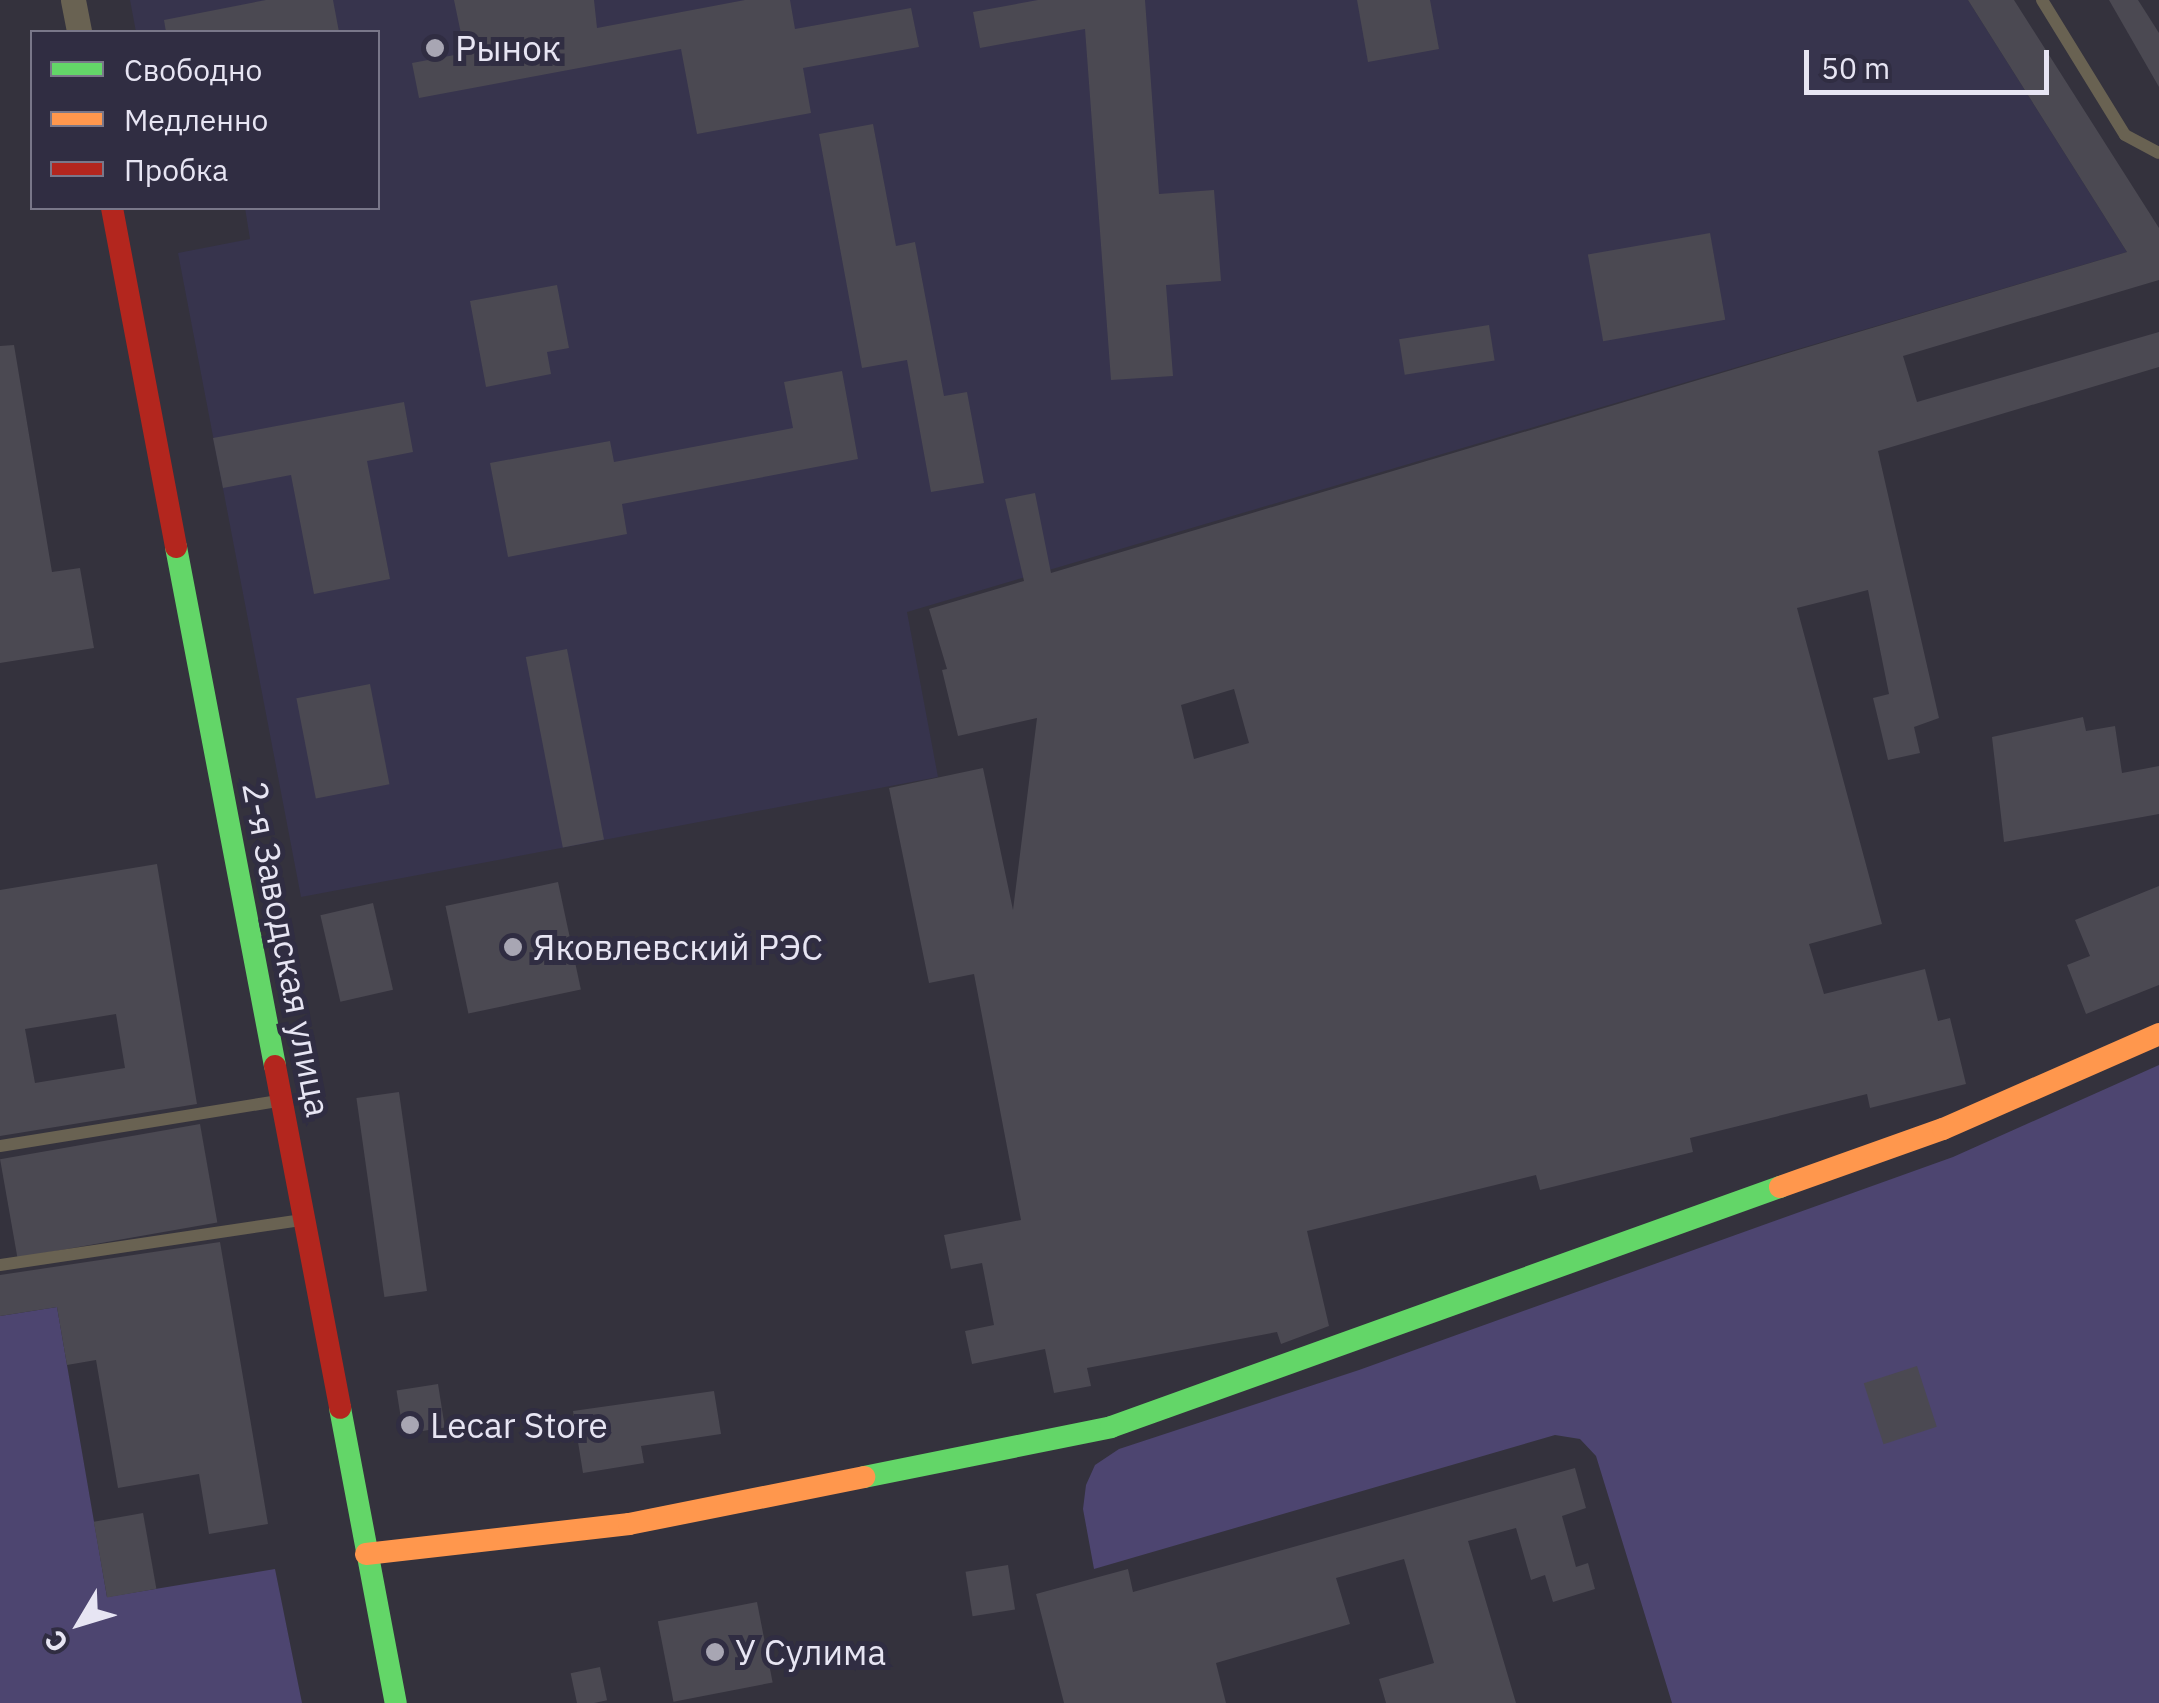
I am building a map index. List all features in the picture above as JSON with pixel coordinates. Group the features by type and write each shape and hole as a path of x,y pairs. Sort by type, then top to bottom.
{"street":[{"path":"72,0 79,30"},
{"name":"2-я Заводская улица","path":"112,210 396,1703"},
{"path":"366,1554 629,1524 1111,1427 1944,1128 2159,1034"}],"lane":[{"path":"2042,0 2125,135 2159,153"},
{"path":"0,1146 280,1101"},
{"path":"0,1264 303,1219"}],"shaded area":[{"path":"130,0 1968,0 2127,252 907,612 938,777 301,897 178,253 250,239 245,210 380,210 380,30 136,30"},
{"path":"2159,1065 2159,1703 1672,1703 1596,1456 1580,1439 1555,1435 1094,1569 1083,1509 1086,1485 1095,1465 1119,1449 1359,1370 1953,1157"},
{"path":"57,1307 107,1597 275,1569 302,1703 0,1703 0,1316"}],"building":[{"path":"266,0 333,0 339,30 166,30 164,20"},
{"path":"454,0 594,0 597,28 745,0 790,0 795,29 911,8 919,47 803,68 811,113 697,134 681,49 419,98 412,63 465,53"},
{"path":"1038,0 1145,0 1159,194 1214,190 1221,281 1166,285 1173,376 1111,380 1085,29 980,48 973,12"},
{"path":"1357,0 1430,0 1439,49 1368,62"},
{"path":"1968,0 2014,0 2159,228 2159,280 1903,356 1917,402 2159,332 2159,367 1878,451 1939,718 1914,727 1920,753 1888,760 1873,698 1889,694 1868,590 1797,608 1882,924 1809,944 1824,994 1925,969 1938,1021 1950,1018 1966,1084 1870,1108 1867,1094 1690,1138 1693,1152 1540,1190 1536,1175 1307,1231 1329,1326 1281,1344 1277,1332 1087,1368 1091,1386 1054,1393 1045,1349 972,1364 965,1331 994,1325 982,1263 951,1269 944,1235 1021,1220 974,974 929,983 889,788 983,768 1013,910 1037,718 958,736 942,670 947,669 929,609 1024,581 1005,499 1035,493 1051,573 2127,252","holes":["1234,689 1249,743 1194,759 1181,705"]},
{"path":"2109,0 2138,0 2159,33 2159,87"},
{"path":"873,124 896,246 915,242 944,396 967,392 984,483 931,492 907,360 862,368 819,134"},
{"path":"1710,233 1725,320 1603,341 1588,255"},
{"path":"557,285 569,348 547,352 551,374 486,387 470,301"},
{"path":"1489,325 1495,361 1405,375 1399,339"},
{"path":"14,345 52,572 80,568 94,648 0,663 0,346"},
{"path":"842,371 858,459 622,504 627,534 508,557 490,463 610,441 614,462 793,428 784,382"},
{"path":"404,402 413,452 367,461 390,579 314,594 291,475 223,488 213,438"},
{"path":"567,649 604,839 563,847 526,657"},
{"path":"370,684 389,784 316,798 296,698"},
{"path":"2083,717 2086,731 2115,726 2122,773 2159,766 2159,814 2004,842 1992,737"},
{"path":"157,864 197,1104 0,1136 0,890","holes":["116,1014 125,1068 35,1083 25,1029"]},
{"name":"Яковлевский РЭС","path":"558,882 581,990 468,1014 446,906"},
{"path":"2159,886 2159,985 2086,1014 2067,965 2090,956 2075,920"},
{"path":"373,903 393,990 340,1002 320,915"},
{"path":"399,1092 427,1291 384,1297 356,1098"},
{"path":"200,1124 217,1222 17,1258 0,1159"},
{"path":"220,1242 268,1524 209,1534 199,1474 118,1488 96,1360 67,1365 57,1307 0,1316 0,1275"},
{"path":"1917,1366 1937,1427 1884,1444 1864,1383"},
{"path":"438,1384 445,1427 403,1434 397,1391"},
{"path":"714,1391 721,1434 641,1446 644,1463 583,1473 573,1411"},
{"path":"1575,1468 1586,1508 1562,1516 1576,1567 1588,1563 1595,1589 1553,1602 1545,1575 1531,1580 1516,1528 1468,1541 1516,1703 1386,1703 1379,1679 1434,1663 1404,1559 1336,1578 1350,1624 1216,1663 1226,1703 1064,1703 1036,1594 1128,1569 1133,1592"},
{"path":"143,1513 156,1589 107,1598 94,1522"},
{"path":"1008,1565 1015,1609 973,1616 966,1572"},
{"name":"У Сулима","path":"757,1602 773,1682 674,1702 658,1621"},
{"path":"600,1667 607,1700 577,1703 571,1673"}],"traffic: fast":[{"path":"176,547 275,1066"},
{"path":"864,1477 1111,1427 1780,1187"},
{"path":"340,1408 396,1703"}],"traffic: slow":[{"path":"1780,1187 1943,1129 2159,1034"},
{"path":"366,1554 629,1524 864,1477"}],"traffic: jam":[{"path":"112,210 176,547"},
{"path":"275,1066 340,1408"}],"place":[{"name":"Рынок","path":"435,48"},
{"name":"Яковлевский РЭС","path":"513,947"},
{"name":"Lecar Store","path":"410,1425"},
{"name":"У Сулима","path":"715,1652"}]}
